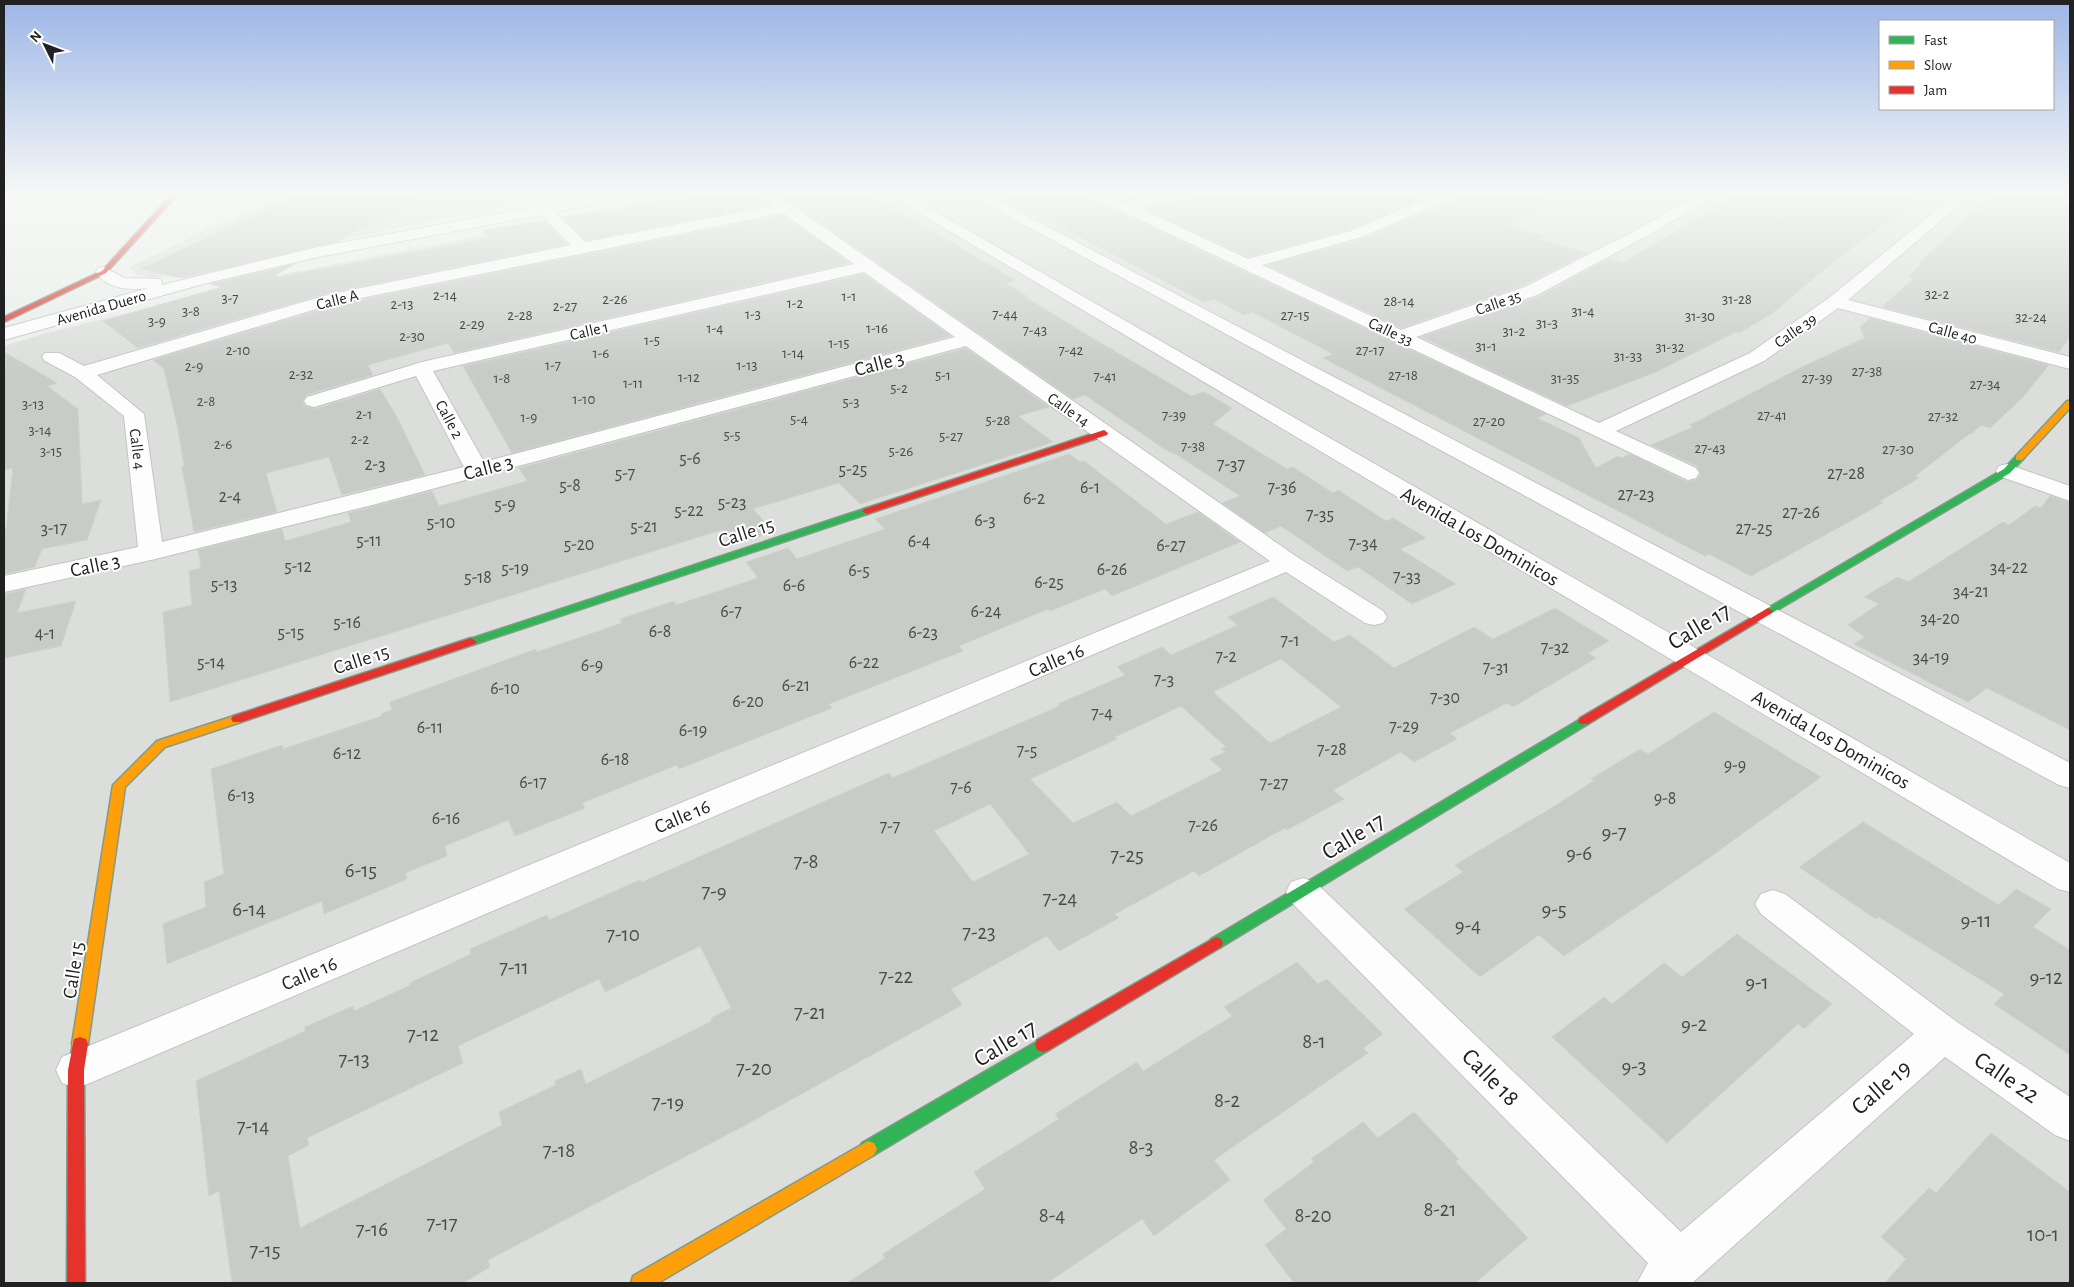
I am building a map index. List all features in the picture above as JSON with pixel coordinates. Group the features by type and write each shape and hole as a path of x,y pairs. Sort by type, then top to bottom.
{"street":[{"path":"4,320 104,272 122,252"},
{"name":"Avenida Duero","path":"4,334 199,280 320,252"},
{"name":"Calle A","path":"82,372 333,299 558,252"},
{"name":"Calle 14","path":"847,252 1288,562 1374,617"},
{"name":"Avenida Los Dominicos","path":"993,252 1320,444 1690,656 2070,879"},
{"path":"1085,252 2070,777"},
{"name":"Calle 33","path":"1222,252 1688,473"},
{"path":"1248,264 1291,252"},
{"name":"Calle 35","path":"1402,336 1531,291 1605,252"},
{"name":"Calle 39","path":"1600,430 1757,357 1835,302 1894,252"},
{"name":"Calle 1","path":"314,401 422,368 867,266"},
{"path":"104,272 110,280 126,284 199,280"},
{"name":"Calle 40","path":"1835,302 2070,363"},
{"name":"Calle 3","path":"4,584 151,554 477,470 969,339"},
{"name":"Calle 4","path":"52,357 82,372 134,414 151,554"},
{"name":"Calle 2","path":"422,368 477,470"},
{"name":"Calle 17","path":"640,1283 1303,892 1690,656 2007,471 2070,403"},
{"name":"Calle 15","path":"76,1283 76,1070 119,785 160,744 1104,433"},
{"path":"2007,471 2070,494"},
{"name":"Calle 16","path":"76,1070 1288,562"},
{"name":"Calle 18","path":"1303,892 1670,1273"},
{"path":"1773,904 1943,1034"},
{"name":"Calle 19","path":"1670,1273 1943,1034"},
{"name":"Calle 22","path":"1943,1034 2070,1120"}],"shaded area":[{"path":"160,252 288,252 183,275 150,278 135,274 130,267"},
{"path":"396,252 2070,252 2070,1283 4,1283 4,346 43,334 289,273"}],"building":[{"path":"176,252 293,252 182,278 141,269"},
{"path":"413,252 528,252 327,293 138,348 103,321 222,287 210,284 295,264 277,274 278,277"},
{"path":"599,252 835,252 850,263 454,353 448,343 368,365 373,375 306,395 302,402 306,407 315,409 380,389 398,419 425,475 342,495 329,457 266,473 277,512 194,532 182,467 184,466 178,429 164,369 153,360 336,305"},
{"path":"862,252 968,252 1015,280 1006,283 1028,297 1025,297 1094,339 1191,396 1204,392 1232,408 1213,424 1287,469 1293,467 1333,493 1338,490 1386,521 1393,518 1426,538 1400,549 1456,584 1412,604 1358,567 1347,571 1281,526 1265,533 1222,503 1240,496 1177,455 1166,450 1085,395 1073,399"},
{"path":"1109,252 1203,252 1546,414 1537,418 1579,438 1596,468 1618,456 1621,458 1630,454 1687,482 1696,480 1701,474 1697,466 1651,445 1693,427 1690,425 1804,366 1865,338 1860,327 1870,318 2049,365 2022,398 1990,428 1981,425 1915,476 1919,478 1880,501 1883,503 1751,576 1709,554 1705,556 1323,358 1333,354 1252,312 1244,315 1214,299 1204,302"},
{"path":"1237,252 1266,252 1248,257"},
{"path":"1314,252 1587,253 1524,285 1401,328 1267,265"},
{"path":"1641,252 1847,252 1773,313 1739,333 1736,332 1656,372 1567,406 1421,337 1538,297 1608,259 1623,263"},
{"path":"1931,252 2070,252 2070,337 2059,352 1882,307 1914,278 1909,276 1922,263 1919,263"},
{"path":"864,274 951,336 512,453 463,366"},
{"path":"966,348 1049,407 1018,416 1053,442 860,504 839,483 753,509 773,532 733,545 721,530 170,702 163,612 192,605 189,571 201,568 198,550 282,529 285,541 351,522 348,513 432,491 439,506 527,481 519,468"},
{"path":"4,352 57,383 47,386 78,409 82,504 101,500 87,540 42,549 35,567 4,574 4,529 6,529 13,468 4,470"},
{"path":"1069,454 1080,462 1084,461 1166,524 1198,512 1240,542 1112,596 1105,589 1050,611 1048,609 959,646 963,651 829,704 832,708 679,769 677,765 582,803 585,808 515,836 508,820 445,846 447,856 405,873 407,879 324,914 322,901 167,964 163,924 206,907 204,882 224,874 211,769 282,745 283,749 382,716 381,714 392,710 390,702 536,649 537,652 622,623 620,619 674,601 676,605 758,578 746,562 788,548 797,559 885,529 875,519"},
{"path":"2050,496 2070,503 2070,730 1987,688 1968,702 1854,644 1865,637 1848,625 1879,604 1864,597 1898,577 1908,582 2003,522 2009,525 2035,506 2041,508"},
{"path":"26,589 17,613 76,601 61,646 4,658 4,594"},
{"path":"1273,597 1334,642 1350,635 1394,668 1474,627 1493,639 1555,608 1609,641 1588,653 1596,658 1513,707 1507,703 1450,733 1457,739 1414,762 1401,752 1333,790 1344,799 1287,830 1285,828 1199,876 1194,871 1115,914 1119,918 1059,951 1047,936 951,989 962,1005 738,1129 488,1260 490,1267 463,1283 232,1283 219,1191 209,1196 196,1081 305,1031 305,1027 353,1006 354,1011 411,985 410,983 471,954 470,949 547,915 549,920 640,880 642,882 889,773 892,778 1060,706 1058,704 1125,675 1117,667 1162,647 1171,655 1238,625 1228,617","holes":["1281,659 1341,707 1270,743 1213,692","1181,706 1226,747 1221,749 1225,752 1210,759 1222,770 1131,816 1117,802 1073,823 1030,779 1117,739 1115,737","990,804 1029,854 973,882 934,831","700,946 731,1008 711,1018 712,1021 586,1084 581,1069 555,1081 556,1085 499,1112 502,1125 300,1228 288,1156 309,1145 307,1138 463,1063 458,1046 599,979 605,992"]},
{"path":"1714,712 1821,777 1706,860 1564,956 1539,935 1480,977 1404,909 1463,872 1455,865 1553,807 1594,781 1591,779 1640,749 1648,754"},
{"path":"1863,822 1999,905 2016,889 2051,909 2033,927 2070,950 2070,1055 1994,1004 2004,994 1879,917 1876,919 1799,867"},
{"path":"1737,934 1832,1004 1804,1029 1798,1024 1667,1143 1552,1037 1604,997 1612,1004 1664,963 1682,977"},
{"path":"1297,962 1318,984 1327,979 1383,1034 1363,1048 1368,1053 1214,1160 1230,1180 1154,1236 1142,1219 1047,1283 847,1283 885,1258 883,1254 985,1189 974,1172 1059,1119 1055,1114 1137,1062 1143,1071 1232,1016 1224,1007"},
{"path":"1414,1112 1459,1159 1455,1161 1528,1238 1475,1283 1294,1283 1265,1245 1286,1229 1263,1200 1314,1162 1311,1159 1363,1122 1378,1138"},
{"path":"1991,1133 2070,1192 2070,1283 1885,1283 1906,1259 1881,1237 1929,1188 1936,1193"}],"traffic: fast":[{"path":"1768,611 2007,471 2019,458"},
{"path":"471,642 867,511"},
{"path":"1216,943 1584,721"},
{"path":"868,1149 1043,1045"}],"traffic: slow":[{"path":"2019,458 2070,403"},
{"path":"80,1044 119,785 161,744 237,719"},
{"path":"640,1283 868,1149"}],"traffic: jam":[{"path":"4,320 104,272 122,252"},
{"path":"867,511 1104,433"},
{"path":"1584,721 1768,611"},
{"path":"237,719 471,642"},
{"path":"1043,1045 1216,943"},
{"path":"76,1283 76,1070 80,1044"}]}
